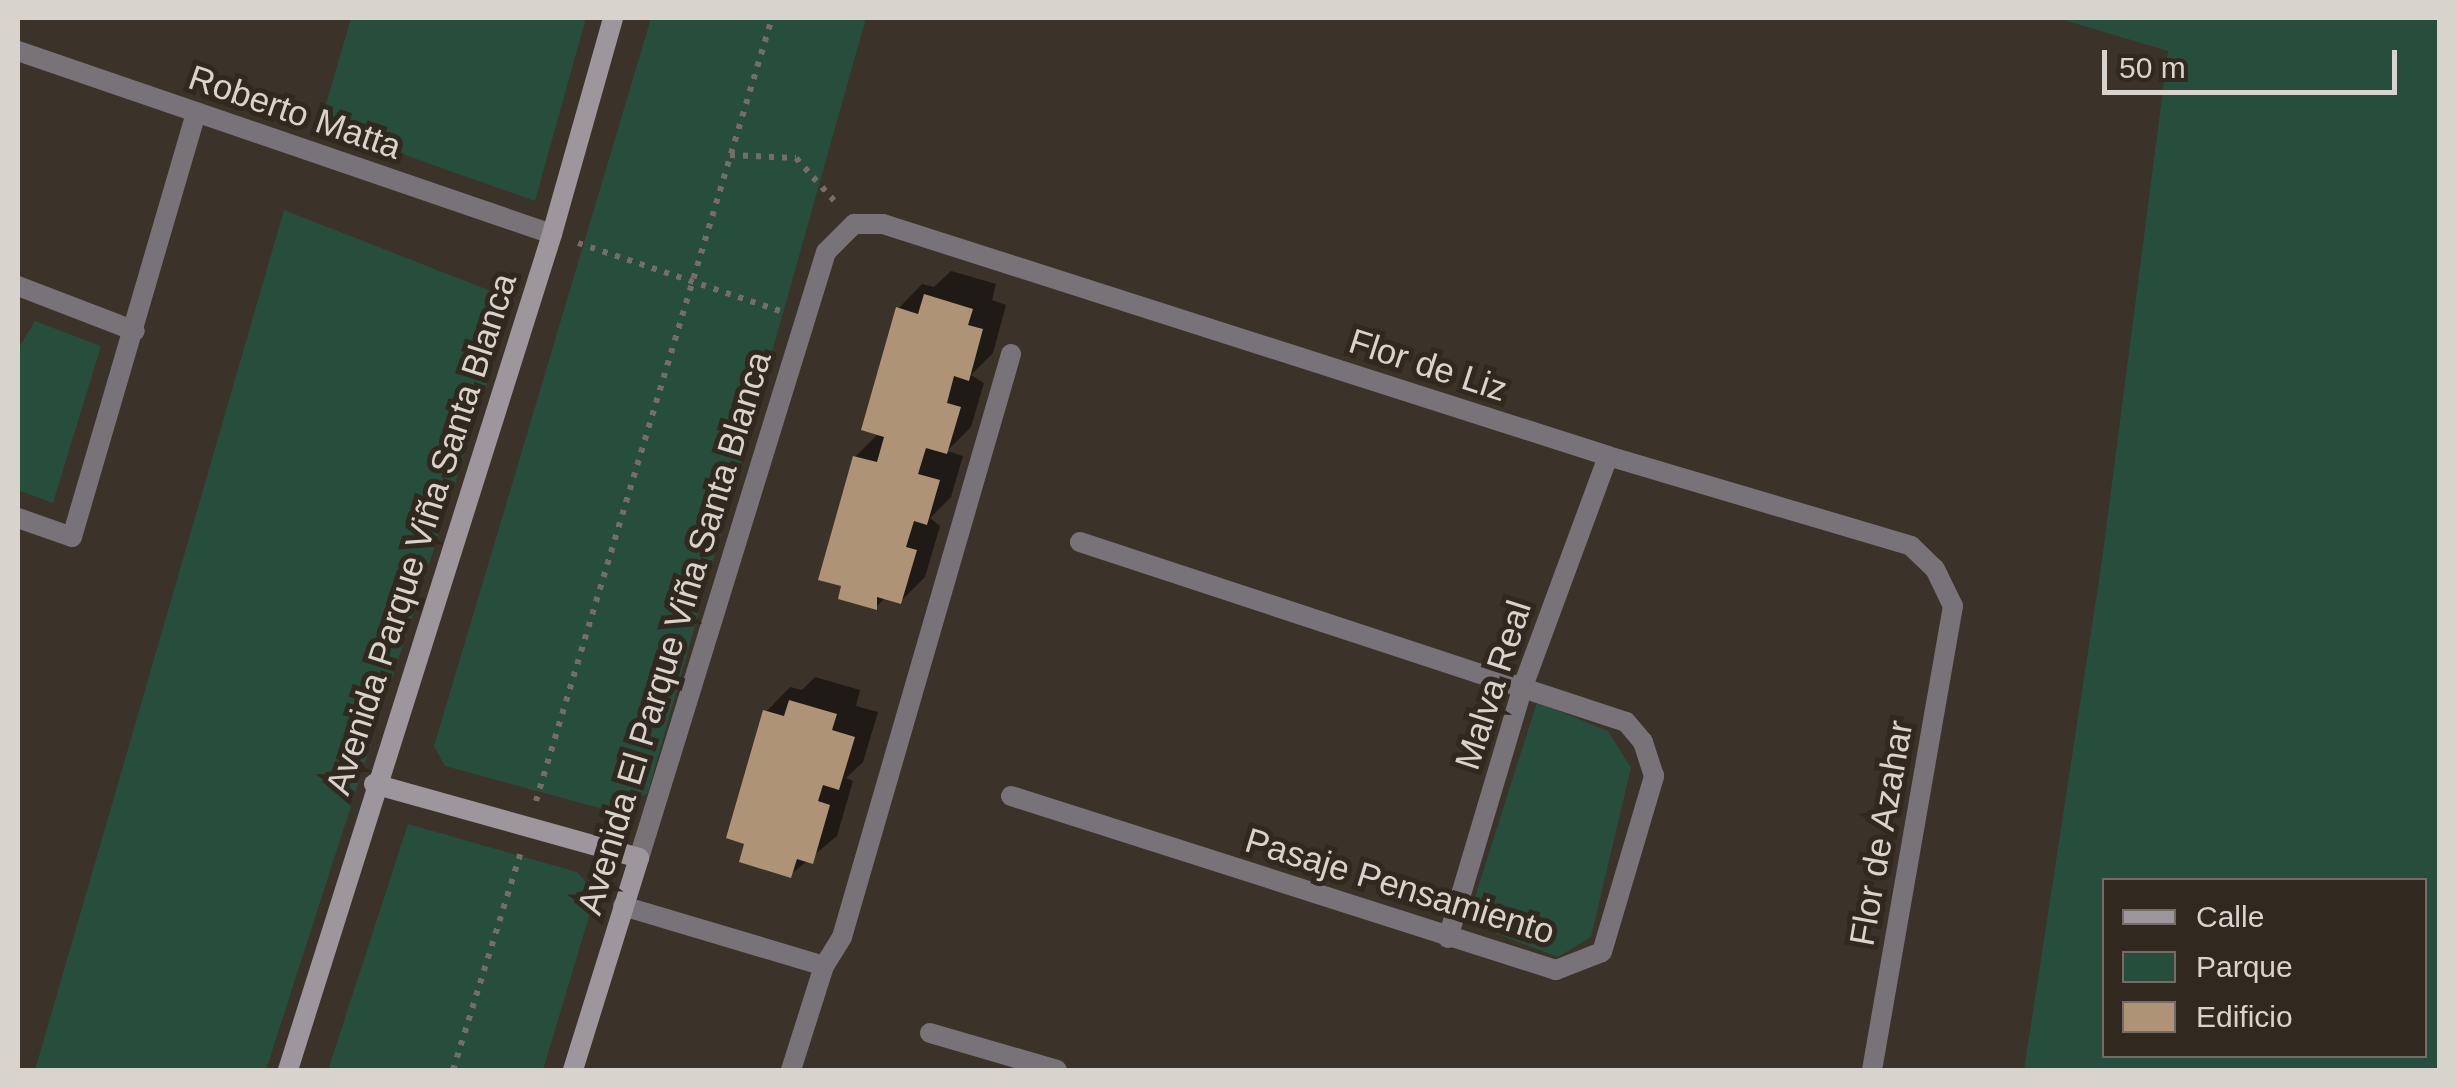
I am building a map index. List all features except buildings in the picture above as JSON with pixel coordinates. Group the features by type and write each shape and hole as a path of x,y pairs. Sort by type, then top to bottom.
{"street":[{"name":"Avenida Parque Viña Santa Blanca","path":"288,1070 374,784 552,234 613,18"},
{"name":"Roberto Matta","path":"18,51 552,234"},
{"path":"18,518 72,537 196,113"},
{"name":"Avenida El Parque Viña Santa Blanca","path":"573,1070 826,252 854,224"},
{"name":"Flor de Liz","path":"854,224 883,224 1608,456 1910,546 1935,569 1953,606"},
{"path":"18,286 135,331"},
{"path":"791,1070 824,966 842,937 1011,354"},
{"name":"Malva Real","path":"1448,938 1522,689 1608,456"},
{"path":"1080,542 1522,689"},
{"name":"Flor de Azahar","path":"1872,1070 1953,606"},
{"name":"Pasaje Pensamiento","path":"1011,796 1556,970 1602,952 1654,776 1643,742 1626,722 1522,689"},
{"path":"374,784 638,858"},
{"path":"623,906 824,966"},
{"path":"930,1033 1057,1070"}],"path":[{"path":"453,1070 772,18"},
{"path":"730,155 796,158 854,224"},
{"path":"552,234 805,319"}],"green space":[{"path":"351,18 586,18 535,201 320,125"},
{"path":"651,18 866,18 648,793 614,812 445,766 434,746"},
{"path":"2057,18 2439,18 2439,1070 2024,1070 2102,560 2168,51"},
{"path":"284,210 514,300 266,1070 35,1070"},
{"path":"35,321 101,346 53,503 18,490 18,349"},
{"path":"1537,702 1608,731 1631,768 1591,937 1558,957 1467,922"},
{"path":"408,824 577,872 596,893 543,1070 328,1070"}]}
